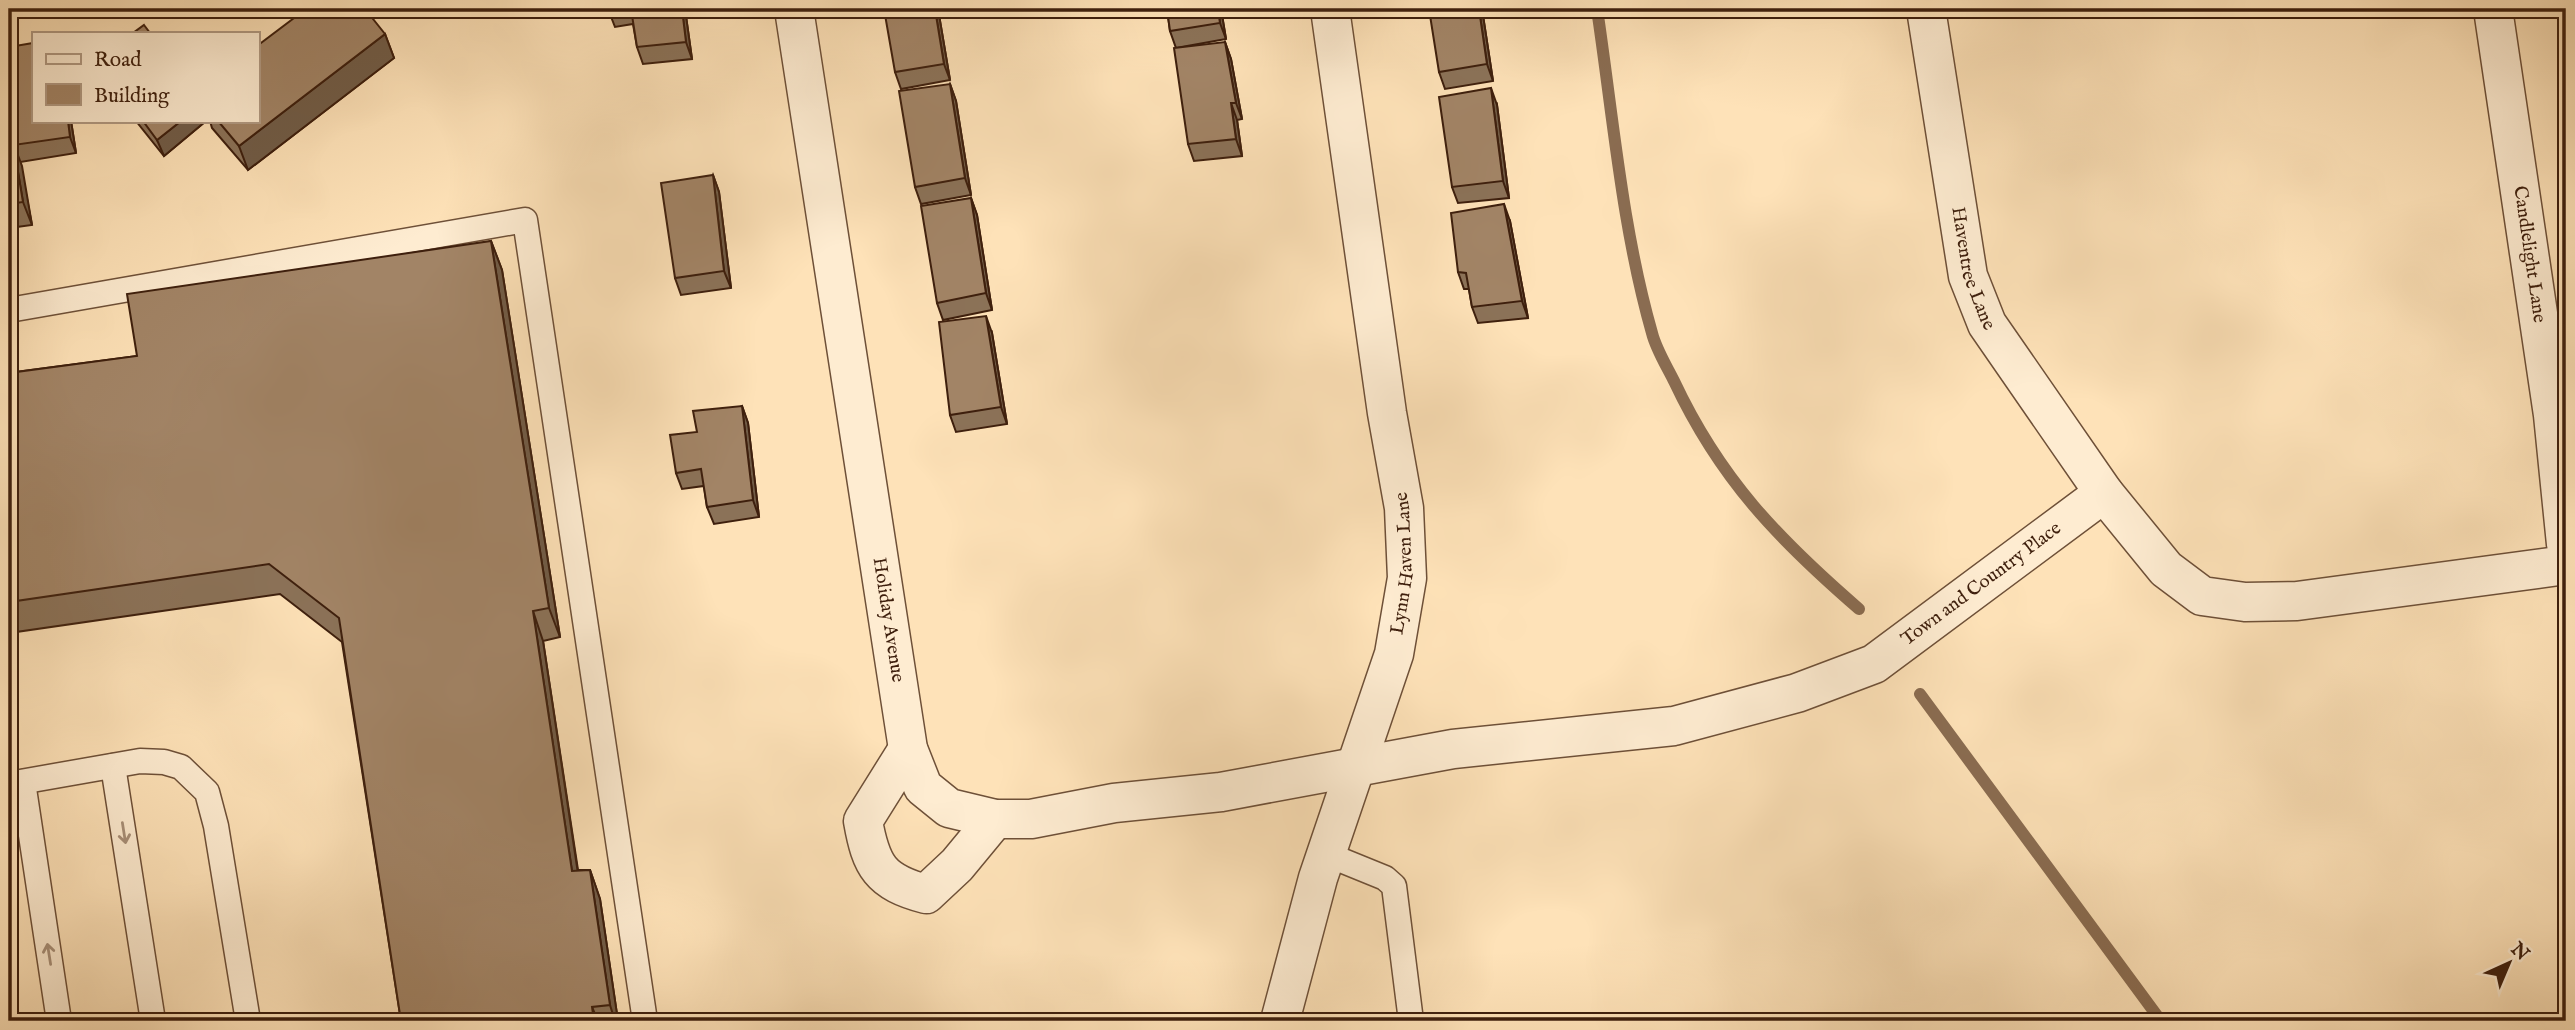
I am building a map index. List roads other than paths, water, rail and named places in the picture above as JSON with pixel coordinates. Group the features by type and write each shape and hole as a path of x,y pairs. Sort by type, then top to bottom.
{"street":[{"name":"Holiday Avenue","path":"794,9 908,749 923,787 949,808 995,820 1031,819 1114,803 1222,792 1356,765"},
{"name":"Lynn Haven Lane","path":"1280,1021 1326,854 1394,654 1407,578 1404,508 1387,413 1330,9"},
{"name":"Haventree Lane","path":"1926,9 1968,276 1987,324 2104,493"},
{"name":"Candlelight Lane","path":"2493,9 2553,415 2566,544"},
{"path":"2104,493 2166,569 2202,596 2245,602 2297,601 2566,565"},
{"name":"Town and Country Place","path":"1356,765 1453,749 1674,726 1797,693 1874,664 2104,493"},
{"path":"908,749 863,821 869,858 898,887 926,894 957,864 995,820"}],"lane":[{"path":"9,310 525,220 645,1021"},
{"path":"59,1021 16,783 113,766 164,762 181,767 207,792 216,826 248,1021"},
{"path":"113,766 153,1021"},
{"path":"1326,854 1385,878 1394,886 1411,1021"}],"waterway":[{"path":"1597,9 1633,253 1652,333 1659,351 1692,416 1731,478 1753,506 1802,558 1859,609"},
{"path":"1920,694 2161,1021"}]}
